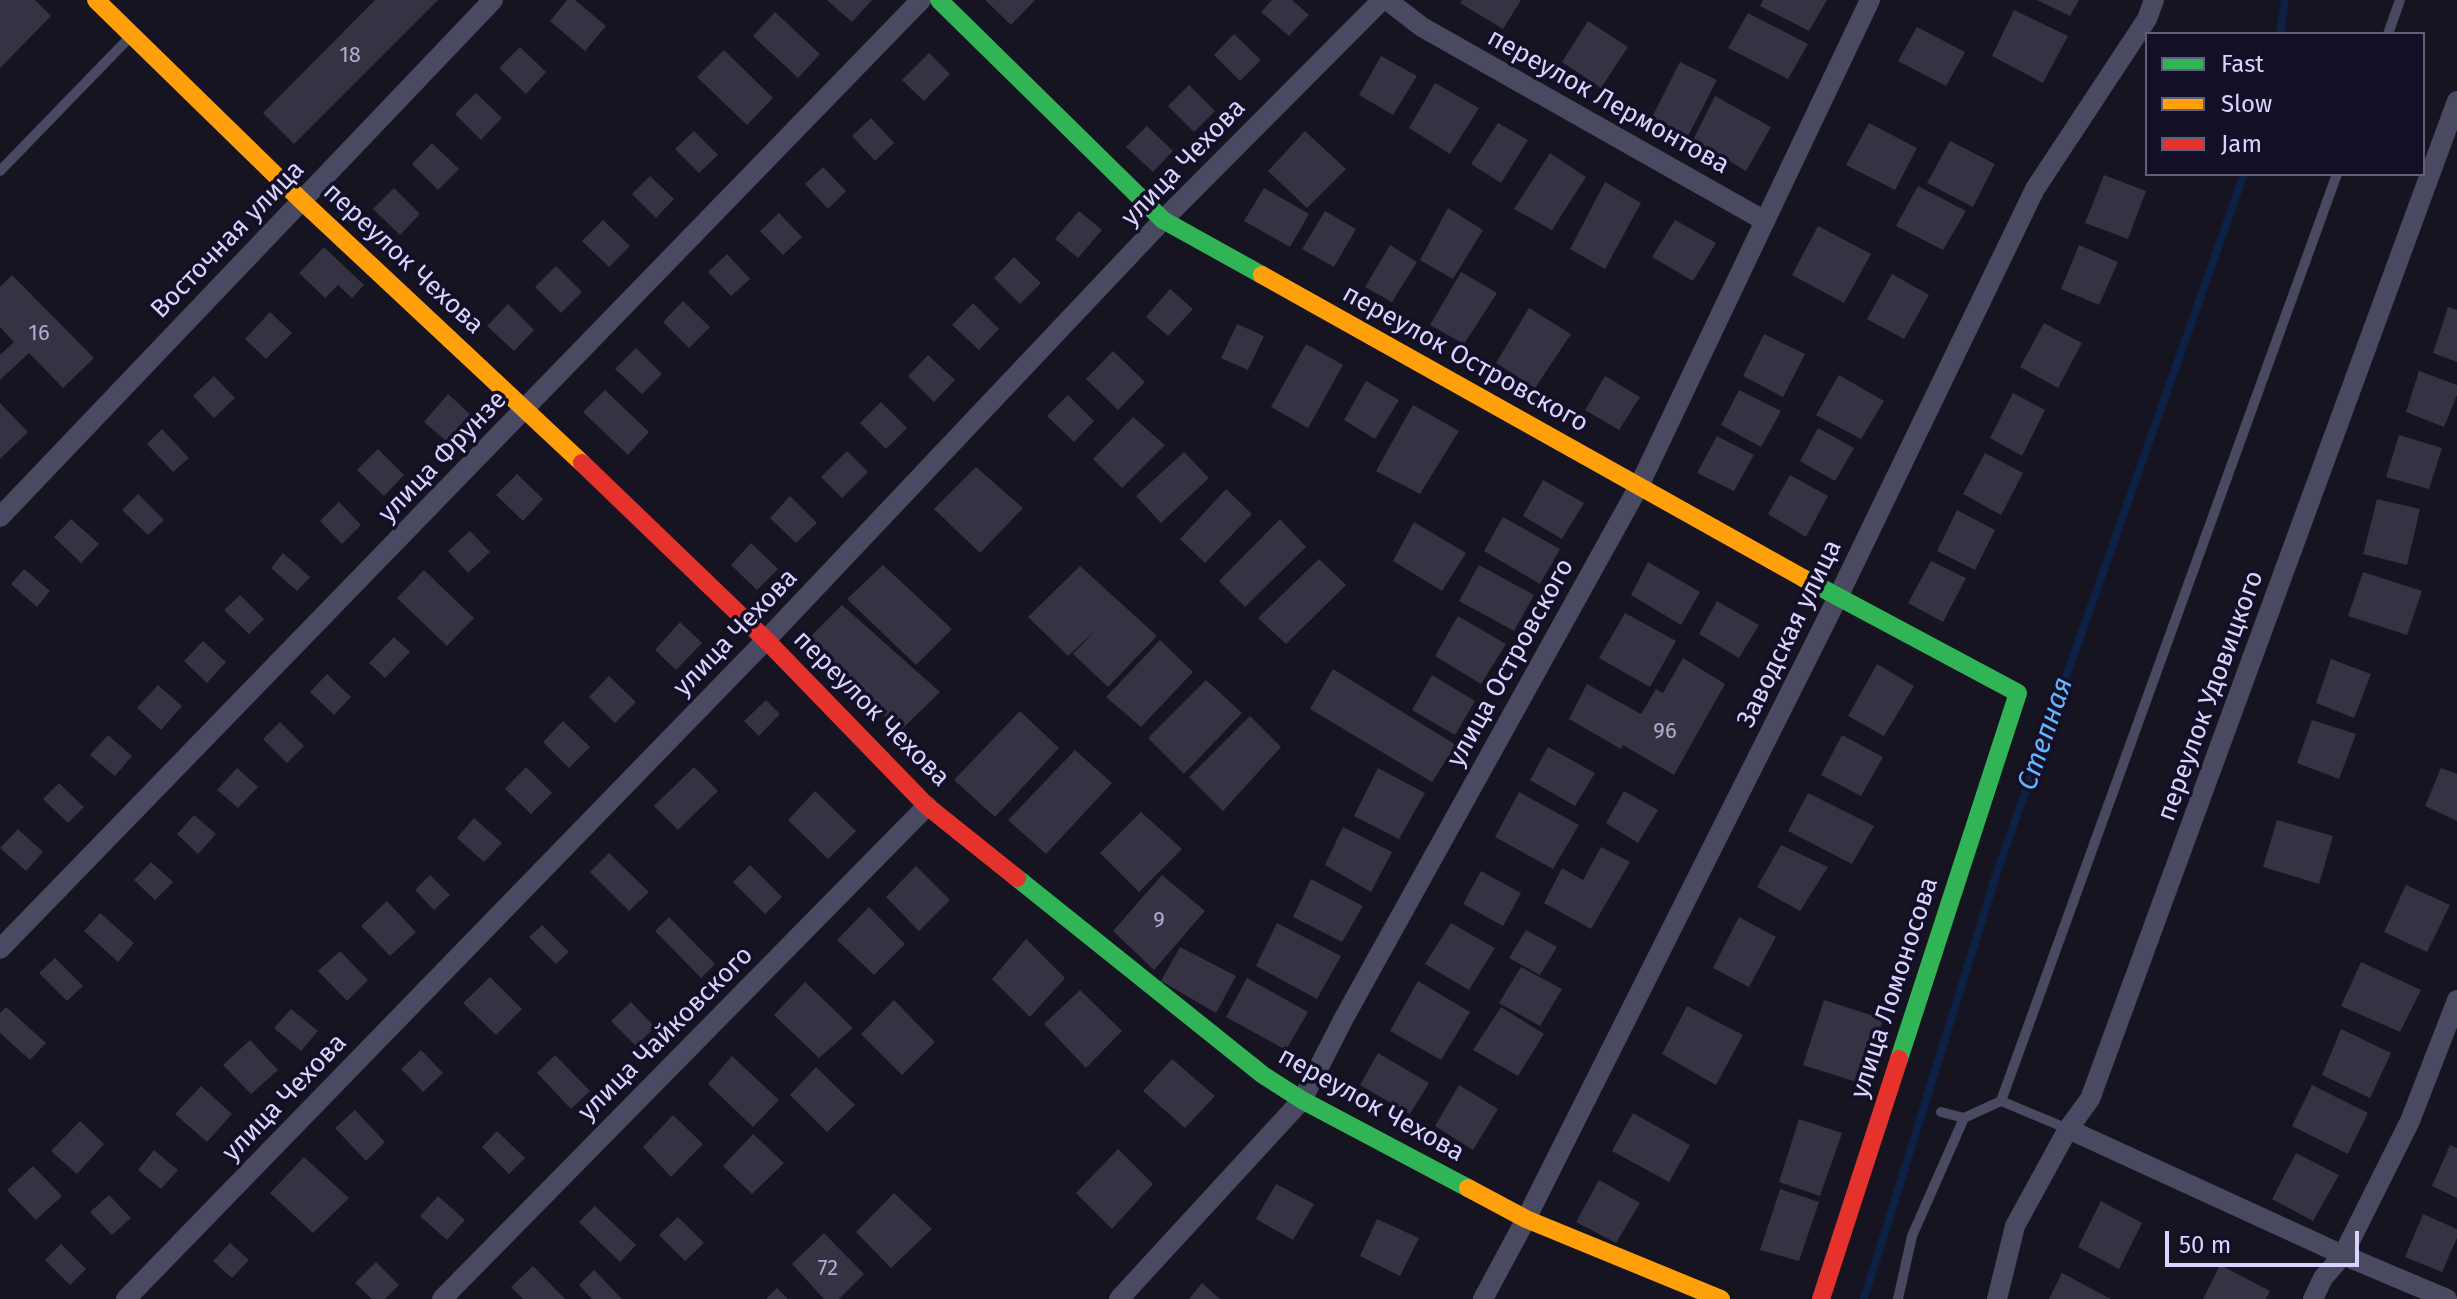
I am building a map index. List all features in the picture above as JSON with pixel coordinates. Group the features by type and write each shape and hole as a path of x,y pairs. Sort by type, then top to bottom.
{"street":[{"name":"переулок Чехова","path":"96,0 302,201 766,640 927,806 1250,1065 1302,1100 1526,1219 1721,1299"},
{"name":"Восточная улица","path":"0,517 493,0"},
{"name":"улица Фрунзе","path":"0,949 921,0"},
{"name":"переулок Островского","path":"939,0 1163,220 1838,597 2018,693"},
{"name":"улица Чехова","path":"126,1299 766,640 1163,220 1385,0"},
{"name":"переулок Лермонтова","path":"1385,0 1422,27 1765,221"},
{"name":"улица Островского","path":"1119,1299 1302,1100 1344,1018 1639,486 1870,0"},
{"name":"Заводская улица","path":"1483,1299 1838,597 2035,189 2147,19 2154,0"},
{"name":"переулок Удовицкого","path":"1997,1299 2015,1226 2068,1129 2090,1099 2457,101"},
{"name":"улица Ломоносова","path":"1821,1299 2018,693"},
{"name":"улица Чайковского","path":"442,1299 927,806"},
{"path":"2313,1299 2323,1278 2343,1255 2410,1121 2457,1000"},
{"path":"2068,1129 2343,1255 2447,1299"}],"lane":[{"path":"2389,32 2400,0"},
{"path":"0,171 131,36"},
{"path":"1941,1112 1964,1118 2001,1101 2336,176"},
{"path":"2001,1101 2068,1129"},
{"path":"1898,1299 1912,1236 1964,1118"}],"building":[{"path":"0,0 35,0 51,16 0,68"},
{"path":"375,0 438,0 294,144 263,113"},
{"path":"567,0 575,0 606,26 585,51 550,21"},
{"path":"827,0 872,0 852,22"},
{"path":"985,0 1035,0 1011,25"},
{"path":"1272,0 1292,0 1309,15 1289,36 1261,12"},
{"path":"1462,0 1521,0 1503,29 1460,3"},
{"path":"1763,0 1827,0 1809,31 1760,6"},
{"path":"2037,0 2079,0 2070,16"},
{"path":"2014,10 2068,36 2043,83 1992,56"},
{"path":"775,12 820,54 798,78 753,36"},
{"path":"1748,13 1808,44 1788,79 1728,48"},
{"path":"1588,21 1628,47 1601,88 1562,62"},
{"path":"1917,27 1965,52 1946,86 1898,61"},
{"path":"1234,34 1261,60 1240,81 1214,55"},
{"path":"520,47 546,72 526,94 499,68"},
{"path":"724,50 773,98 747,125 697,77"},
{"path":"929,53 950,74 924,101 902,80"},
{"path":"1381,56 1417,76 1393,115 1359,95"},
{"path":"1680,62 1717,80 1688,136 1652,117"},
{"path":"1435,83 1479,108 1450,154 1409,128"},
{"path":"1189,85 1215,111 1194,132 1168,106"},
{"path":"476,93 502,118 481,140 455,114"},
{"path":"1715,96 1771,127 1746,171 1693,140"},
{"path":"871,118 894,143 875,161 852,136"},
{"path":"1498,123 1528,140 1501,183 1471,164"},
{"path":"1869,123 1917,148 1895,190 1846,165"},
{"path":"1147,126 1173,151 1153,172 1126,147"},
{"path":"694,131 718,155 699,173 675,149"},
{"path":"1305,131 1346,169 1307,208 1268,171"},
{"path":"1950,141 1995,164 1973,207 1927,183"},
{"path":"432,143 459,169 438,190 412,164"},
{"path":"1550,153 1586,177 1552,230 1514,209"},
{"path":"823,167 846,191 828,209 805,184"},
{"path":"2104,175 2146,191 2128,239 2085,223"},
{"path":"650,176 674,199 656,218 632,194"},
{"path":"1605,182 1641,203 1605,269 1570,249"},
{"path":"1918,186 1966,211 1943,250 1896,226"},
{"path":"394,188 420,214 400,235 373,209"},
{"path":"1264,188 1309,214 1290,247 1244,221"},
{"path":"1448,208 1483,230 1453,279 1420,260"},
{"path":"1079,211 1102,230 1078,258 1055,239"},
{"path":"1325,211 1356,229 1334,267 1302,249"},
{"path":"779,213 802,237 783,255 760,231"},
{"path":"603,220 630,246 609,267 582,241"},
{"path":"1675,220 1716,243 1693,281 1652,257"},
{"path":"1818,226 1871,254 1844,303 1792,275"},
{"path":"1390,245 1417,262 1392,302 1365,287"},
{"path":"2079,245 2118,262 2099,305 2061,289"},
{"path":"324,247 364,285 352,298 338,285 325,298 299,273"},
{"path":"727,254 750,279 731,296 708,272"},
{"path":"1014,257 1041,283 1020,304 994,278"},
{"path":"556,266 582,292 561,313 535,287"},
{"path":"1461,272 1497,293 1464,344 1430,325"},
{"path":"1892,274 1929,295 1904,339 1867,319"},
{"path":"12,275 94,358 63,388 29,353 0,380 0,355 14,342 0,327 0,287"},
{"path":"1170,289 1193,309 1168,336 1146,317"},
{"path":"683,301 710,327 689,348 663,322"},
{"path":"973,303 999,329 979,350 952,325"},
{"path":"508,304 534,330 514,351 487,326"},
{"path":"2448,307 2457,310 2457,362 2433,353"},
{"path":"1529,308 1571,334 1535,388 1496,363"},
{"path":"270,312 292,333 266,359 245,339"},
{"path":"2044,323 2082,343 2058,388 2020,367"},
{"path":"1237,324 1264,336 1248,370 1221,358"},
{"path":"1764,334 1805,354 1783,397 1743,376"},
{"path":"1306,344 1343,365 1308,428 1271,407"},
{"path":"636,348 662,374 642,394 615,369"},
{"path":"1113,351 1145,382 1118,410 1086,379"},
{"path":"928,355 955,380 934,402 908,376"},
{"path":"2419,371 2457,385 2457,395 2444,427 2406,412"},
{"path":"1839,375 1884,401 1861,439 1816,415"},
{"path":"214,376 235,398 214,418 193,396"},
{"path":"1605,376 1640,397 1619,430 1585,410"},
{"path":"1366,381 1399,400 1375,439 1344,420"},
{"path":"605,390 649,432 628,455 583,412"},
{"path":"1739,390 1781,411 1761,447 1721,425"},
{"path":"2013,393 2045,410 2022,456 1990,438"},
{"path":"448,394 470,414 446,441 424,422"},
{"path":"1068,395 1094,421 1074,442 1047,416"},
{"path":"881,402 907,428 886,449 860,423"},
{"path":"0,403 28,432 0,459"},
{"path":"1413,405 1459,431 1420,494 1376,471"},
{"path":"1133,417 1165,445 1122,488 1093,459"},
{"path":"1818,428 1854,448 1835,481 1800,461"},
{"path":"162,429 189,458 173,472 147,444"},
{"path":"2399,435 2442,448 2429,489 2386,477"},
{"path":"1717,436 1754,455 1734,491 1697,473"},
{"path":"378,449 404,475 384,496 357,470"},
{"path":"847,451 868,472 842,498 821,477"},
{"path":"1184,452 1209,478 1161,523 1136,496"},
{"path":"1985,453 2023,473 2001,515 1963,494"},
{"path":"976,467 1023,508 980,553 934,509"},
{"path":"517,474 543,499 523,521 496,495"},
{"path":"1790,475 1828,496 1806,537 1768,514"},
{"path":"1543,480 1584,503 1562,539 1523,516"},
{"path":"1226,489 1252,514 1205,563 1180,539"},
{"path":"138,494 164,520 148,535 122,510"},
{"path":"790,496 817,523 796,543 770,518"},
{"path":"2377,499 2420,509 2407,565 2363,554"},
{"path":"339,502 361,525 342,544 320,521"},
{"path":"1957,510 1995,530 1975,570 1937,551"},
{"path":"1503,517 1560,549 1540,584 1484,551"},
{"path":"71,519 99,544 81,563 54,537"},
{"path":"1280,519 1306,547 1245,607 1219,581"},
{"path":"1414,522 1466,553 1442,591 1393,561"},
{"path":"470,531 490,552 468,573 448,551"},
{"path":"751,543 778,569 757,590 731,565"},
{"path":"283,553 310,577 297,591 271,568"},
{"path":"1319,559 1346,585 1286,644 1258,618"},
{"path":"1931,561 1966,578 1943,622 1908,603"},
{"path":"1648,562 1700,592 1681,625 1631,595"},
{"path":"883,565 952,629 916,665 847,599"},
{"path":"1479,565 1534,595 1514,631 1459,601"},
{"path":"1080,566 1157,636 1108,687 1073,654 1095,631 1068,656 1028,617"},
{"path":"24,569 50,591 37,607 11,584"},
{"path":"424,570 474,618 447,646 397,598"},
{"path":"2363,572 2422,591 2407,635 2348,616"},
{"path":"240,595 264,619 249,634 224,610"},
{"path":"1717,601 1759,625 1739,658 1699,634"},
{"path":"842,605 940,692 900,731 804,643"},
{"path":"1625,613 1676,641 1650,687 1599,658"},
{"path":"1458,616 1506,644 1481,684 1435,656"},
{"path":"680,622 702,643 676,670 655,650"},
{"path":"394,637 410,652 385,678 369,663"},
{"path":"1160,640 1193,672 1141,727 1106,697"},
{"path":"203,641 226,662 207,683 184,661"},
{"path":"1683,658 1725,684 1674,775 1623,745 1621,749 1569,719 1587,684 1641,714 1656,689 1663,693"},
{"path":"2331,659 2371,674 2354,718 2316,703"},
{"path":"1877,664 1914,686 1884,736 1848,716"},
{"path":"1333,669 1456,745 1432,782 1310,709"},
{"path":"327,674 351,697 334,715 310,692"},
{"path":"1432,675 1475,701 1455,735 1412,710"},
{"path":"609,676 636,702 615,723 589,697"},
{"path":"1206,680 1242,713 1184,774 1148,738"},
{"path":"158,685 182,706 161,730 137,708"},
{"path":"766,700 780,714 759,736 744,721"},
{"path":"1020,711 1059,748 995,817 954,780"},
{"path":"1250,716 1281,747 1223,811 1189,777"},
{"path":"2312,720 2356,734 2339,779 2297,763"},
{"path":"563,721 590,747 569,768 543,742"},
{"path":"280,722 304,746 287,763 263,739"},
{"path":"108,735 132,756 115,776 90,755"},
{"path":"1842,735 1883,757 1861,796 1821,775"},
{"path":"1548,747 1595,773 1575,806 1530,780"},
{"path":"1075,750 1112,783 1046,854 1008,820"},
{"path":"526,767 552,793 531,814 505,789"},
{"path":"694,767 718,791 678,830 654,806"},
{"path":"237,768 258,787 238,808 217,790"},
{"path":"1378,768 1425,793 1399,839 1354,816"},
{"path":"2441,768 2457,774 2457,821 2425,806"},
{"path":"59,783 84,807 68,823 43,799"},
{"path":"815,791 856,831 828,859 788,820"},
{"path":"1624,791 1658,810 1638,843 1606,823"},
{"path":"1519,792 1579,825 1553,869 1495,837"},
{"path":"1808,793 1874,826 1852,864 1788,831"},
{"path":"1141,812 1182,849 1139,892 1100,853"},
{"path":"194,815 216,834 198,854 177,834"},
{"path":"474,818 502,843 484,862 457,838"},
{"path":"2277,820 2333,836 2319,884 2263,867"},
{"path":"1343,827 1392,852 1371,892 1325,865"},
{"path":"18,829 43,852 26,871 0,848"},
{"path":"1781,845 1828,867 1800,911 1757,887"},
{"path":"1601,847 1630,862 1591,929 1544,903 1562,868 1583,880"},
{"path":"609,853 649,892 629,911 590,872"},
{"path":"151,862 173,882 155,900 134,880"},
{"path":"750,865 782,897 765,914 733,882"},
{"path":"916,866 950,900 919,931 886,897"},
{"path":"1481,871 1521,893 1503,926 1463,904"},
{"path":"430,875 450,895 434,910 415,890"},
{"path":"1162,875 1205,911 1154,970 1113,931"},
{"path":"1311,879 1363,906 1342,942 1293,917"},
{"path":"2406,885 2450,905 2427,952 2384,932"},
{"path":"387,901 416,932 390,956 361,926"},
{"path":"869,907 905,944 874,975 837,940"},
{"path":"100,913 134,943 118,962 84,931"},
{"path":"669,917 715,964 701,978 655,931"},
{"path":"1739,917 1776,937 1749,987 1713,968"},
{"path":"1277,923 1341,956 1317,999 1256,966"},
{"path":"1451,923 1495,948 1469,990 1425,964"},
{"path":"542,925 569,952 556,964 529,937"},
{"path":"1526,930 1557,947 1540,975 1509,958"},
{"path":"1026,939 1065,978 1030,1017 992,979"},
{"path":"1180,947 1236,976 1216,1013 1161,981"},
{"path":"340,951 368,980 347,1001 318,971"},
{"path":"55,958 83,986 67,1001 39,973"},
{"path":"2361,962 2421,990 2400,1032 2341,1006"},
{"path":"1521,967 1562,989 1540,1026 1499,1003"},
{"path":"490,977 522,1009 496,1035 463,1003"},
{"path":"1247,978 1308,1012 1286,1050 1226,1017"},
{"path":"1418,981 1470,1012 1441,1060 1390,1031"},
{"path":"805,982 853,1028 819,1058 774,1015"},
{"path":"1080,990 1122,1031 1086,1068 1044,1024"},
{"path":"894,1000 935,1042 902,1075 861,1034"},
{"path":"1824,1000 1883,1019 1863,1084 1803,1065"},
{"path":"631,1002 655,1027 636,1046 611,1021"},
{"path":"1687,1006 1743,1035 1716,1085 1662,1054"},
{"path":"6,1007 46,1043 30,1060 0,1033 0,1013"},
{"path":"1501,1007 1544,1034 1518,1076 1473,1050"},
{"path":"291,1009 318,1031 301,1051 274,1028"},
{"path":"2341,1029 2391,1053 2370,1098 2322,1075"},
{"path":"250,1040 278,1070 251,1094 223,1065"},
{"path":"421,1050 443,1073 423,1092 401,1069"},
{"path":"1378,1053 1429,1083 1410,1114 1360,1085"},
{"path":"555,1055 590,1091 571,1109 537,1073"},
{"path":"732,1056 779,1100 753,1127 708,1084"},
{"path":"1172,1059 1215,1096 1185,1128 1143,1091"},
{"path":"816,1067 855,1105 827,1132 790,1095"},
{"path":"1459,1085 1498,1109 1473,1150 1435,1126"},
{"path":"2312,1085 2368,1113 2348,1154 2292,1126"},
{"path":"201,1086 232,1114 207,1142 175,1114"},
{"path":"355,1110 385,1142 366,1161 335,1128"},
{"path":"1633,1113 1690,1145 1669,1182 1612,1151"},
{"path":"673,1115 703,1144 671,1177 643,1147"},
{"path":"1799,1119 1842,1133 1820,1196 1779,1182"},
{"path":"80,1121 104,1144 77,1174 51,1151"},
{"path":"497,1131 525,1158 509,1174 482,1147"},
{"path":"753,1134 784,1163 752,1194 723,1166"},
{"path":"2450,1145 2457,1148 2457,1198 2432,1186"},
{"path":"1118,1149 1153,1184 1112,1229 1076,1193"},
{"path":"154,1150 178,1170 161,1189 138,1170"},
{"path":"2296,1153 2339,1175 2313,1221 2272,1199"},
{"path":"304,1157 349,1198 313,1233 270,1193"},
{"path":"33,1166 62,1196 36,1220 7,1190"},
{"path":"1599,1180 1640,1203 1616,1243 1576,1222"},
{"path":"1276,1184 1314,1204 1293,1240 1256,1219"},
{"path":"1780,1189 1819,1202 1799,1261 1760,1250"},
{"path":"894,1193 932,1229 891,1268 856,1232"},
{"path":"109,1195 131,1218 112,1235 90,1212"},
{"path":"438,1196 465,1220 447,1240 420,1216"},
{"path":"2101,1201 2142,1223 2119,1269 2078,1247"},
{"path":"595,1206 636,1245 620,1262 579,1222"},
{"path":"2423,1214 2457,1229 2457,1238 2442,1272 2405,1257"},
{"path":"678,1217 704,1243 685,1261 659,1235"},
{"path":"1377,1219 1419,1238 1400,1276 1360,1256"},
{"path":"824,1233 864,1274 839,1299 824,1299 792,1264"},
{"path":"230,1243 249,1260 232,1278 213,1261"},
{"path":"61,1244 86,1269 70,1285 45,1260"},
{"path":"376,1262 399,1285 385,1299 372,1299 355,1283"},
{"path":"2220,1265 2270,1291 2266,1299 2203,1299"},
{"path":"533,1266 565,1299 523,1299 511,1287"},
{"path":"594,1270 622,1299 592,1299 579,1285"},
{"path":"2062,1273 2111,1299 2049,1299"},
{"path":"1202,1283 1220,1299 1189,1299"},
{"path":"777,1288 788,1299 766,1299"}],"waterway":[{"name":"Степная","path":"2280,32 2285,0"},
{"name":"Степная","path":"1864,1299 1998,869 2243,176"}],"traffic: fast":[{"path":"939,0 1163,220 1262,275"},
{"path":"1803,578 2018,693 1899,1059"},
{"path":"1017,878 1263,1075 1302,1100 1468,1188"}],"traffic: slow":[{"path":"96,0 302,201 582,463"},
{"path":"1262,275 1803,578"},
{"path":"1468,1188 1526,1219 1721,1299"}],"traffic: jam":[{"path":"582,463 766,640 927,806 1017,878"},
{"path":"1821,1299 1899,1059"}]}
